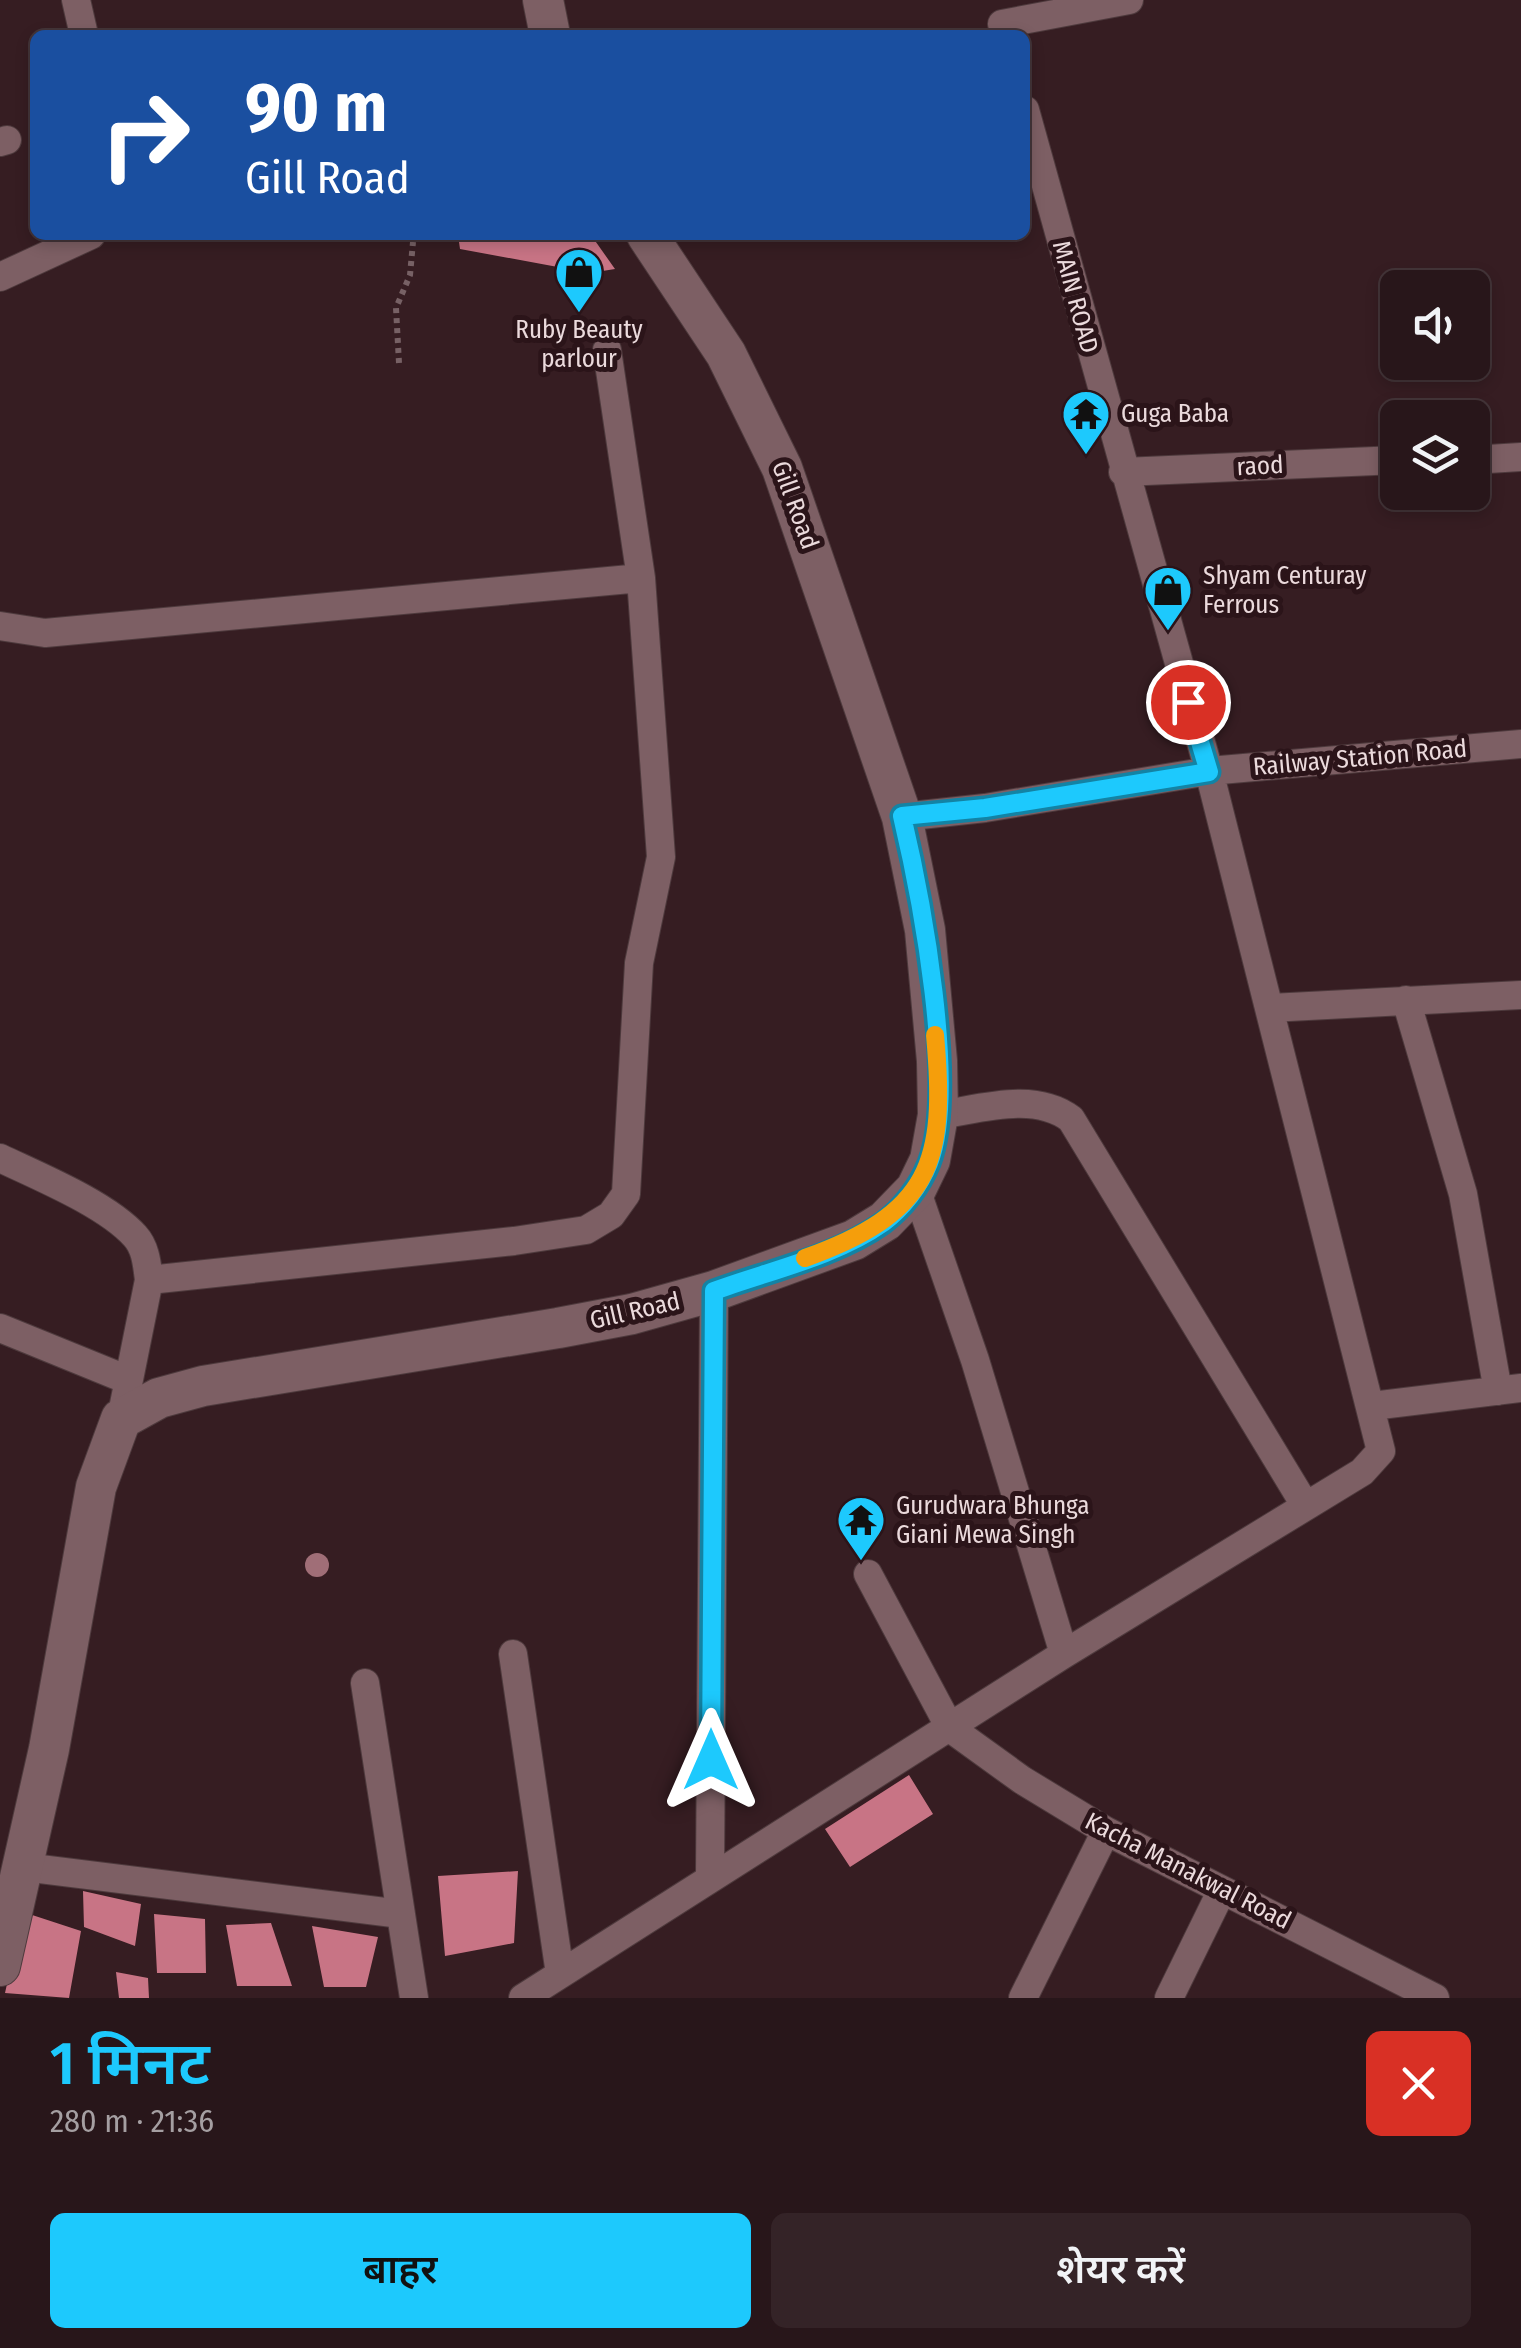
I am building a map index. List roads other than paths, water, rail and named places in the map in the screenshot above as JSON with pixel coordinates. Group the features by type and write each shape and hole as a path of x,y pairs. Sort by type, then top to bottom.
{"street":[{"path":"76,0 83,30"},
{"path":"543,0 549,30"},
{"path":"1000,20 1129,0"},
{"name":"MAIN ROAD","path":"1030,128 1209,772 1382,1451 1376,1462 1305,1505"},
{"path":"0,278 81,240"},
{"name":"Gill Road","path":"121,1419 159,1398 203,1386 614,1318 714,1291 854,1240 886,1221 916,1189 930,1160 938,1115 938,1061 925,930 902,816 782,468 726,354 650,240"},
{"path":"149,1280 586,1230 611,1215 626,1194 639,963 661,857 641,578 607,350"},
{"path":"1490,459 1521,457"},
{"name":"raod","path":"1123,472 1380,461"},
{"path":"0,626 45,633 641,578"},
{"name":"Railway Station Road","path":"902,816 985,808 1209,772 1521,744"},
{"path":"1269,1008 1521,995"},
{"path":"1372,1406 1509,1390 1462,1194 1406,1000"},
{"path":"523,1998 710,1876 1305,1505 1071,1119 1045,1104 1028,1103 938,1115"},
{"path":"0,1158 126,1228 137,1238 146,1257 149,1280 121,1419 96,1487 24,1868 0,1966"},
{"path":"916,1189 975,1360 1064,1654"},
{"path":"710,1876 714,1291"},
{"path":"0,1328 128,1380"},
{"path":"868,1574 950,1728"},
{"path":"513,1654 560,1974"},
{"path":"365,1684 414,1998"},
{"name":"Kacha Manakwal Road","path":"950,1728 1022,1780 1106,1830 1435,1998"},
{"path":"1023,1998 1106,1830"},
{"path":"24,1868 401,1914"},
{"path":"1169,1998 1222,1890"}],"place":[{"name":"Ruby Beauty parlour","path":"579,314"},
{"name":"Guga Baba","path":"1086,456"},
{"name":"Shyam Centuray Ferrous","path":"1168,632"},
{"name":"Gurudwara Bhunga Giani Mewa Singh","path":"861,1562"}]}
